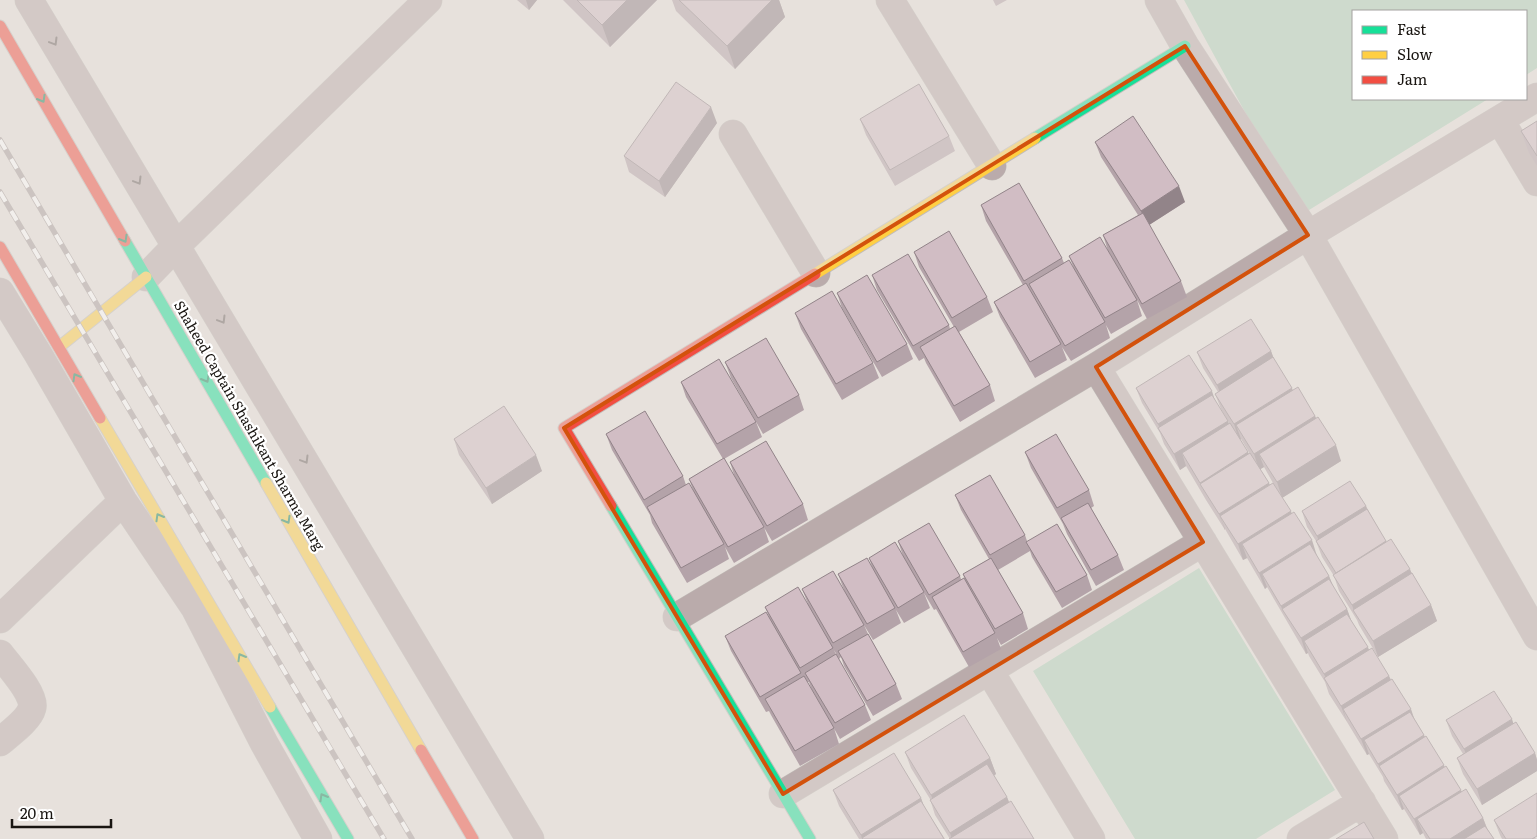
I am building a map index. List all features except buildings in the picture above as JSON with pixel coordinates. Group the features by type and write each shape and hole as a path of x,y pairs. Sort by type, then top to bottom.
{"main road":[{"name":"Shaheed Captain Shashikant Sharma Marg","path":"0,26 473,839"},
{"path":"810,839 564,428 1185,46"},
{"path":"0,247 348,839"},
{"path":"59,347 146,277"}],"street":[{"path":"29,0 530,839"},
{"path":"146,277 428,0"},
{"path":"890,0 992,166"},
{"path":"1159,0 1185,46 1308,235 1537,636"},
{"path":"677,617 1096,367 1308,235 1537,97"},
{"path":"1500,120 1537,182"},
{"path":"733,134 816,273"},
{"path":"0,292 123,501 195,608 264,743 318,839"},
{"path":"1096,367 1384,839"},
{"path":"0,619 123,501"},
{"path":"784,794 1202,542"},
{"path":"0,654 28,691 32,708 23,722 0,742"},
{"path":"989,670 1091,839"},
{"path":"1301,839 1362,802"}],"highlighted area":[{"path":"1185,46 1308,235 1096,367 1203,542 783,794 564,428"}],"green space":[{"path":"1184,0 1537,0 1537,68 1527,74 1527,10 1352,10 1352,100 1486,100 1301,215"},
{"path":"1199,568 1335,790 1256,839 1135,839 1033,671"}],"railway":[{"path":"0,140 412,839"},
{"path":"0,192 384,839"}],"traffic: fast":[{"path":"1035,138 1185,46"},
{"path":"125,241 266,483"},
{"path":"611,506 810,839"},
{"path":"270,707 348,839"}],"traffic: slow":[{"path":"815,274 1035,138"},
{"path":"59,347 146,277"},
{"path":"100,418 270,707"},
{"path":"266,483 421,750"}],"traffic: jam":[{"path":"0,26 125,241"},
{"path":"0,247 100,418"},
{"path":"611,506 564,428 815,274"},
{"path":"421,750 473,839"}]}
